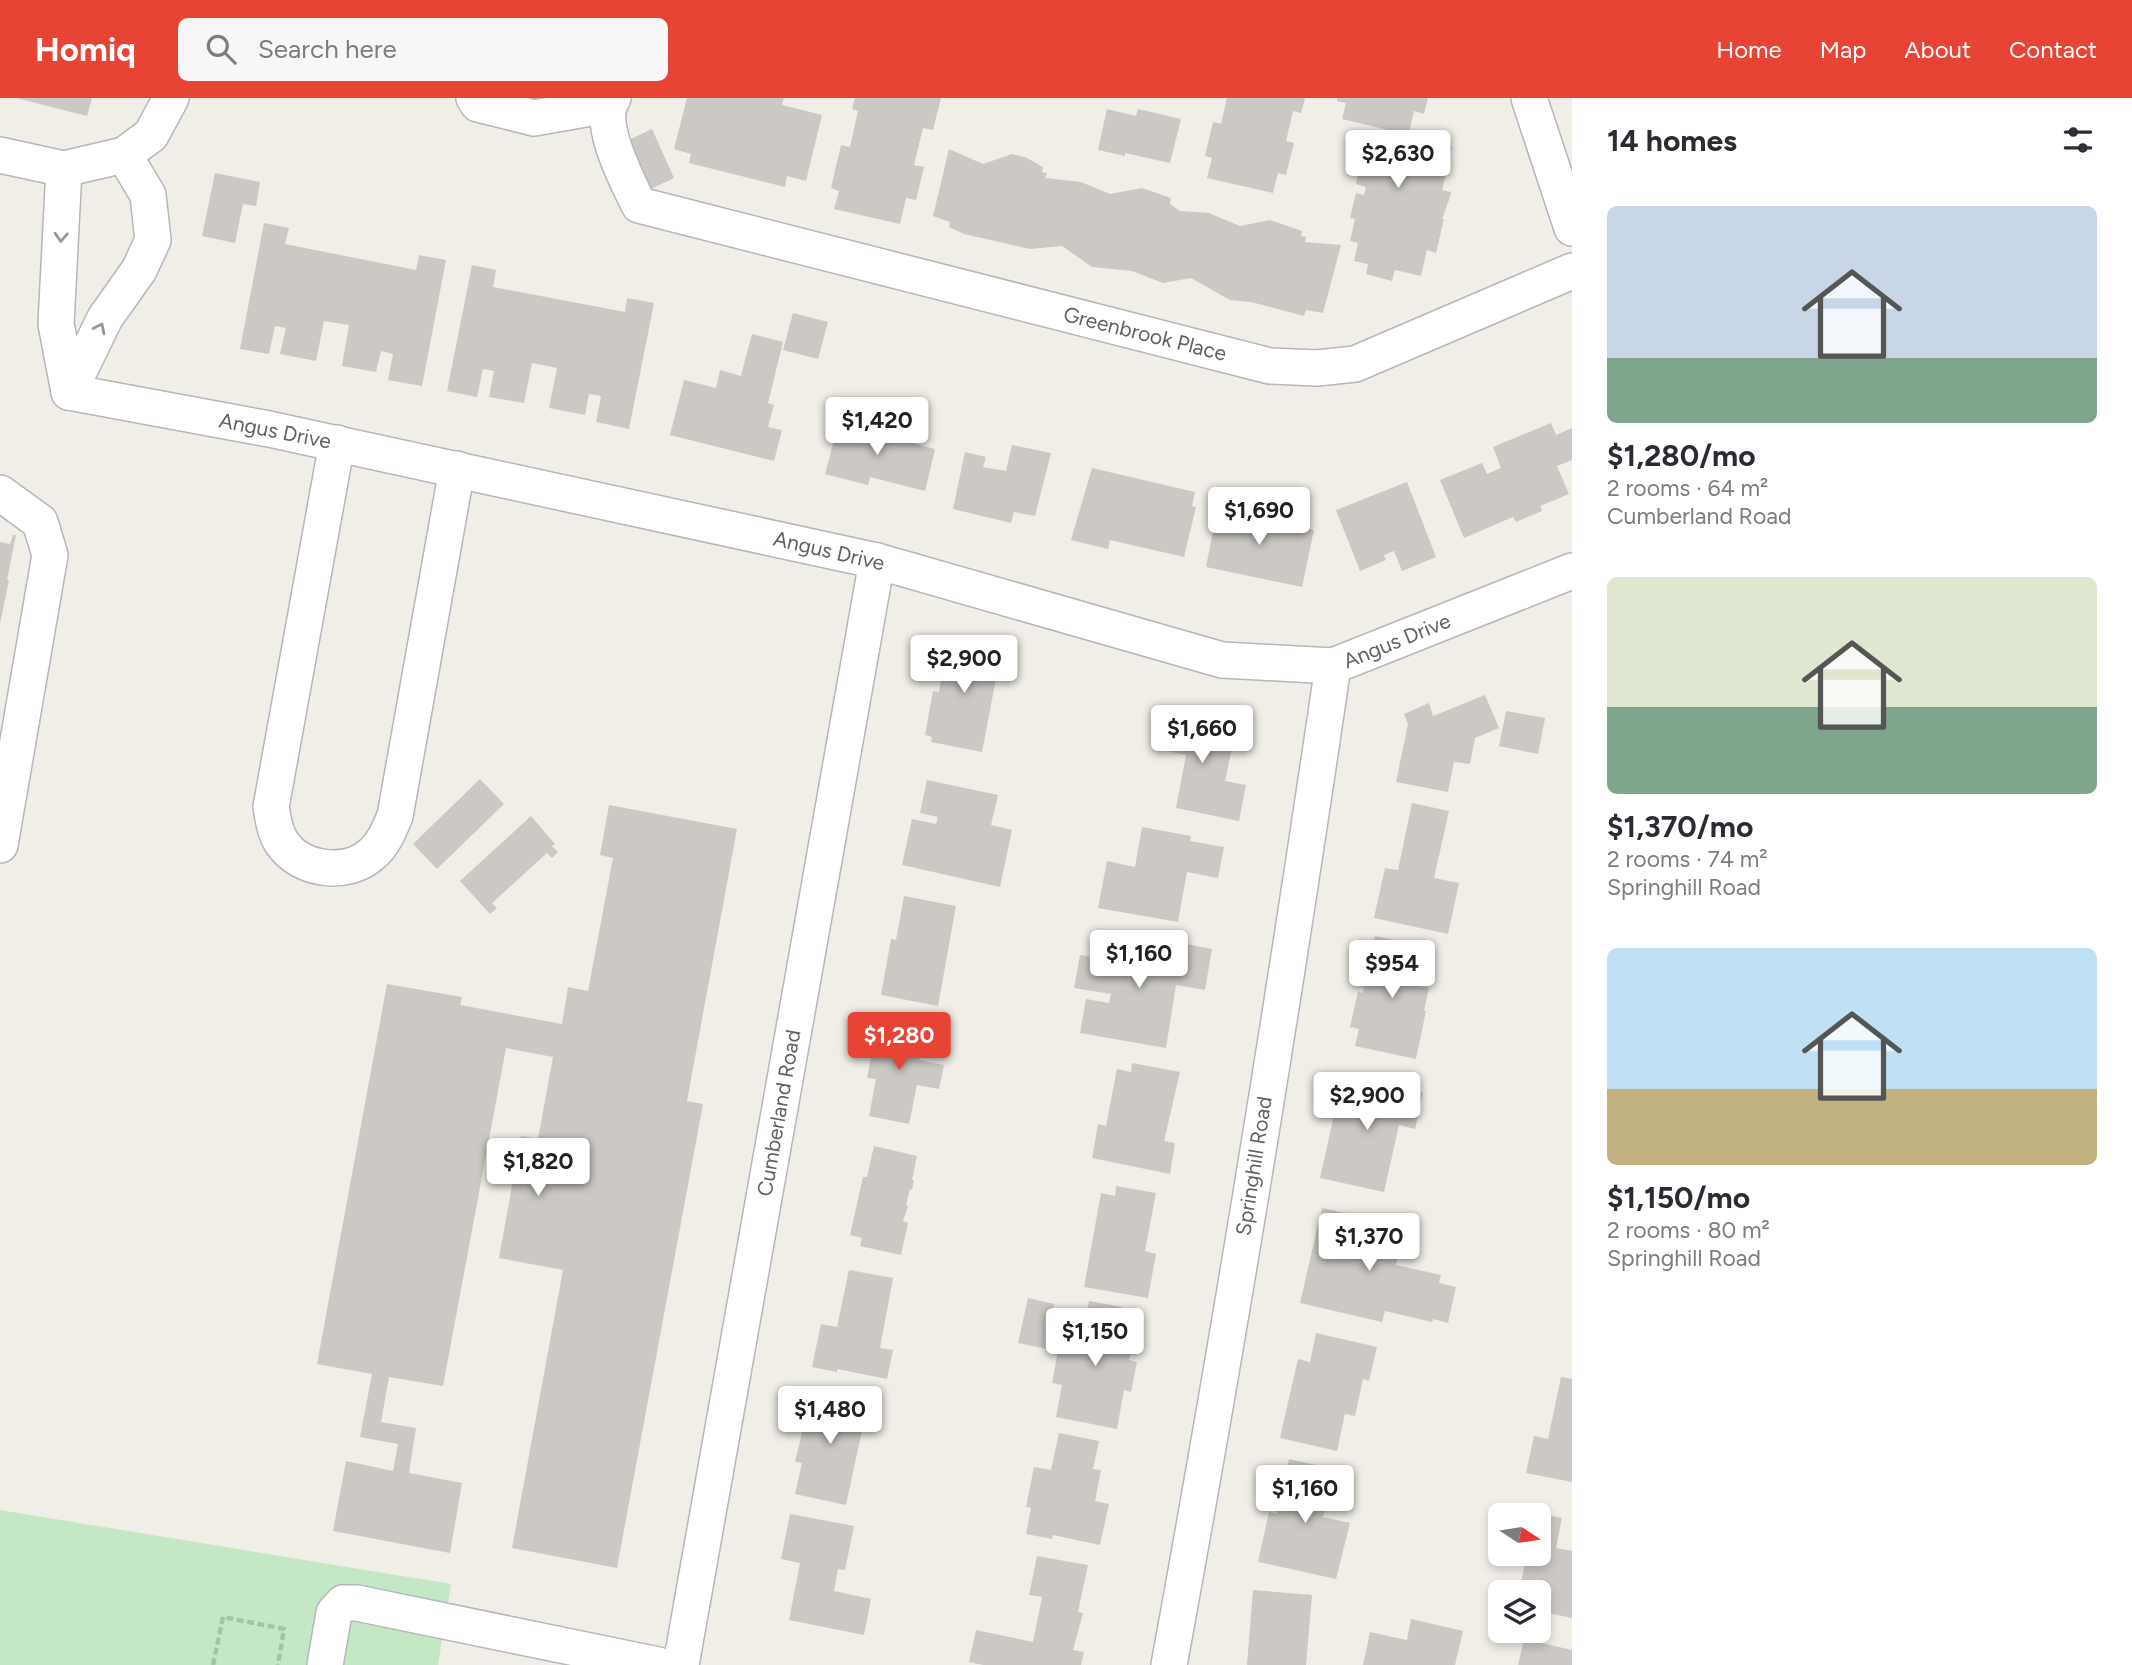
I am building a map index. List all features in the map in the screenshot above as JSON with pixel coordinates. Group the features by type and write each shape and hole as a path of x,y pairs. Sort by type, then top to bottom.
{"street":[{"path":"0,155 64,169 124,155 151,135 170,98"},
{"path":"474,98 478,104 534,118 611,101"},
{"path":"1529,98 1572,228"},
{"name":"Greenbrook Place","path":"611,101 608,127 619,163 639,205 1270,366 1317,368 1355,364 1572,271"},
{"path":"69,392 105,318 139,270 153,240 148,195 124,155"},
{"path":"64,169 56,324 69,392"},
{"name":"Angus Drive","path":"69,392 337,443 877,561 1222,660 1334,666 1572,571"},
{"path":"337,443 271,807 280,842 292,855 308,864 340,868 357,864 373,854 386,838 395,816 457,469"},
{"path":"0,493 40,522 50,555 0,845"},
{"name":"Cumberland Road","path":"681,1665 877,561"},
{"name":"Springhill Road","path":"1169,1665 1209,1446 1334,666"},
{"path":"325,1665 334,1613 342,1603 357,1603 659,1665"}],"path":[{"path":"213,1665 223,1617 284,1629 278,1665"}],"green space":[{"path":"0,1510 451,1584 438,1665 0,1665"}],"building":[{"path":"16,98 92,98 87,116"},
{"path":"687,98 784,98 782,105 822,115 806,181 787,176 785,187 689,163 691,154 674,149"},
{"path":"855,98 941,98 933,130 923,128 914,165 924,167 916,200 906,198 900,224 834,209 839,191 831,188 841,145 850,147 858,111 852,109"},
{"path":"1227,98 1305,98 1301,113 1293,111 1286,141 1294,143 1286,175 1278,173 1273,193 1207,178 1212,158 1205,156 1213,122 1221,124"},
{"path":"1337,98 1428,98 1424,114 1414,111 1408,136 1452,147 1442,190 1451,192 1450,197 1442,219 1436,253 1427,250 1421,276 1395,270 1392,281 1366,274 1368,264 1354,261 1358,243 1350,241 1355,219 1350,218 1356,193 1364,195 1366,187 1356,184 1361,162 1371,164 1377,137 1386,138 1388,130 1342,119 1346,103 1337,101"},
{"path":"1107,109 1136,116 1138,109 1181,119 1170,163 1098,150"},
{"path":"652,129 674,178 651,189 629,140"},
{"path":"949,149 983,164 1012,154 1025,157 1043,167 1042,172 1047,173 1045,178 1081,182 1110,194 1142,188 1171,198 1170,204 1180,211 1209,213 1240,226 1270,220 1302,231 1301,236 1306,237 1305,242 1341,245 1323,313 1306,310 1304,316 1251,302 1230,300 1191,278 1163,283 1132,271 1092,267 1062,246 1030,249 964,234 949,227 950,222 933,216"},
{"path":"215,173 260,182 256,206 243,204 235,243 202,236"},
{"path":"264,223 289,228 285,244 416,270 419,255 446,260 422,386 388,380 393,354 381,351 376,372 342,366 349,325 324,321 316,361 280,354 286,328 275,326 269,354 240,349"},
{"path":"472,265 496,270 493,287 625,312 627,298 654,303 629,429 596,422 601,396 589,394 585,415 549,408 557,368 532,363 524,403 489,397 494,371 483,369 477,397 447,391"},
{"path":"793,313 828,322 818,359 783,350"},
{"path":"752,334 783,342 768,403 774,405 768,427 782,430 774,461 670,435 684,380 716,388 720,370 741,376"},
{"path":"841,414 874,423 872,433 935,449 925,491 870,477 868,485 825,474"},
{"path":"1551,423 1556,435 1572,428 1572,460 1557,466 1569,494 1540,506 1542,511 1516,522 1513,517 1464,538 1440,480 1482,463 1487,474 1501,468 1493,447"},
{"path":"1012,445 1051,453 1035,516 1014,512 1011,523 953,509 965,452 986,457 983,467 1006,471"},
{"path":"1092,468 1195,492 1192,506 1196,507 1184,557 1110,540 1108,549 1071,540"},
{"path":"1407,482 1436,557 1402,571 1394,551 1384,555 1386,560 1360,571 1336,510"},
{"path":"1232,501 1248,504 1245,516 1314,530 1302,587 1206,567 1217,510 1230,513"},
{"path":"13,535 16,535 0,624 0,542 10,544"},
{"path":"948,637 1002,647 982,752 931,742 932,737 925,735 933,691 939,692"},
{"path":"1485,695 1499,728 1475,738 1470,764 1454,762 1448,792 1396,782 1408,724 1404,714 1429,703 1433,716"},
{"path":"1161,710 1236,729 1225,781 1246,785 1239,821 1176,808 1186,755 1153,748"},
{"path":"1506,711 1545,718 1538,754 1499,746"},
{"path":"480,779 504,804 437,869 413,844"},
{"path":"927,780 998,795 991,825 1012,830 1000,887 902,865 912,819 936,824 938,817 920,813"},
{"path":"1412,803 1449,811 1434,878 1459,883 1448,934 1374,918 1385,868 1398,870"},
{"path":"609,805 737,829 687,1101 703,1104 617,1568 512,1548 563,1270 499,1258 521,1136 538,1139 553,1057 506,1048 443,1386 389,1377 381,1422 416,1428 409,1473 462,1483 450,1553 333,1531 346,1461 393,1471 398,1444 360,1437 372,1374 317,1364 387,984 462,997 460,1005 562,1024 568,987 588,991 613,858 600,855"},
{"path":"531,816 555,844 552,846 558,852 552,858 547,853 492,903 497,908 490,914 460,881"},
{"path":"1142,827 1191,836 1190,841 1224,847 1218,878 1187,872 1178,922 1098,908 1107,861 1135,867"},
{"path":"904,896 956,906 938,1006 881,995 891,939 896,940"},
{"path":"1375,936 1425,946 1417,986 1429,988 1416,1059 1355,1046 1359,1029 1350,1027 1358,992 1363,993"},
{"path":"1120,941 1170,949 1171,941 1212,949 1205,990 1176,985 1166,1048 1080,1033 1086,999 1109,1003 1111,994 1074,988 1080,955 1117,961"},
{"path":"878,1021 925,1031 919,1060 944,1065 939,1089 917,1085 909,1124 869,1116 876,1079 867,1078"},
{"path":"1132,1063 1180,1072 1164,1141 1175,1143 1170,1174 1092,1158 1098,1124 1106,1126 1117,1069 1131,1072"},
{"path":"1343,1075 1423,1093 1415,1129 1399,1125 1384,1192 1320,1178"},
{"path":"874,1146 917,1156 912,1190 910,1189 903,1221 908,1223 901,1255 860,1246 862,1238 850,1235 863,1177 867,1177"},
{"path":"1116,1186 1156,1193 1145,1251 1156,1254 1148,1298 1084,1287 1101,1193 1115,1196"},
{"path":"1322,1208 1391,1223 1388,1236 1402,1239 1396,1265 1441,1275 1439,1283 1456,1287 1448,1323 1385,1311 1382,1322 1300,1303"},
{"path":"849,1270 893,1278 880,1348 893,1350 887,1379 812,1367 821,1324 837,1327"},
{"path":"1028,1298 1054,1304 1047,1349 1018,1343"},
{"path":"1089,1301 1122,1307 1120,1319 1125,1321 1120,1344 1132,1347 1129,1360 1137,1362 1131,1392 1124,1390 1117,1429 1056,1417 1062,1385 1052,1383 1058,1351 1068,1353 1076,1310 1087,1313"},
{"path":"1316,1333 1377,1347 1369,1381 1363,1379 1355,1416 1345,1414 1337,1451 1280,1438 1298,1359 1310,1362"},
{"path":"1561,1377 1572,1379 1572,1482 1526,1473 1534,1436 1548,1439"},
{"path":"820,1388 865,1398 862,1410 866,1412 846,1505 795,1494 802,1463 795,1462 810,1399 817,1401"},
{"path":"1059,1433 1099,1441 1093,1469 1101,1470 1095,1501 1109,1504 1100,1545 1053,1535 1052,1539 1026,1534 1031,1508 1026,1507 1034,1467 1051,1470"},
{"path":"1289,1459 1334,1469 1323,1517 1350,1523 1336,1579 1258,1562 1269,1512 1277,1514"},
{"path":"790,1514 854,1526 845,1570 838,1569 834,1591 871,1599 864,1635 789,1620 800,1563 781,1559"},
{"path":"1551,1516 1562,1518 1556,1548 1572,1551 1572,1618 1551,1614 1551,1580 1522,1580 1525,1566 1551,1566"},
{"path":"1037,1556 1088,1565 1078,1612 1083,1613 1073,1650 1084,1652 1081,1665 983,1665 969,1662 976,1630 1033,1642 1042,1597 1029,1595"},
{"path":"1253,1590 1312,1595 1306,1665 1247,1665"},
{"path":"1411,1619 1463,1631 1455,1665 1363,1665 1370,1632 1407,1640"},
{"path":"1523,1643 1541,1643 1572,1650 1572,1665 1518,1665"}]}
